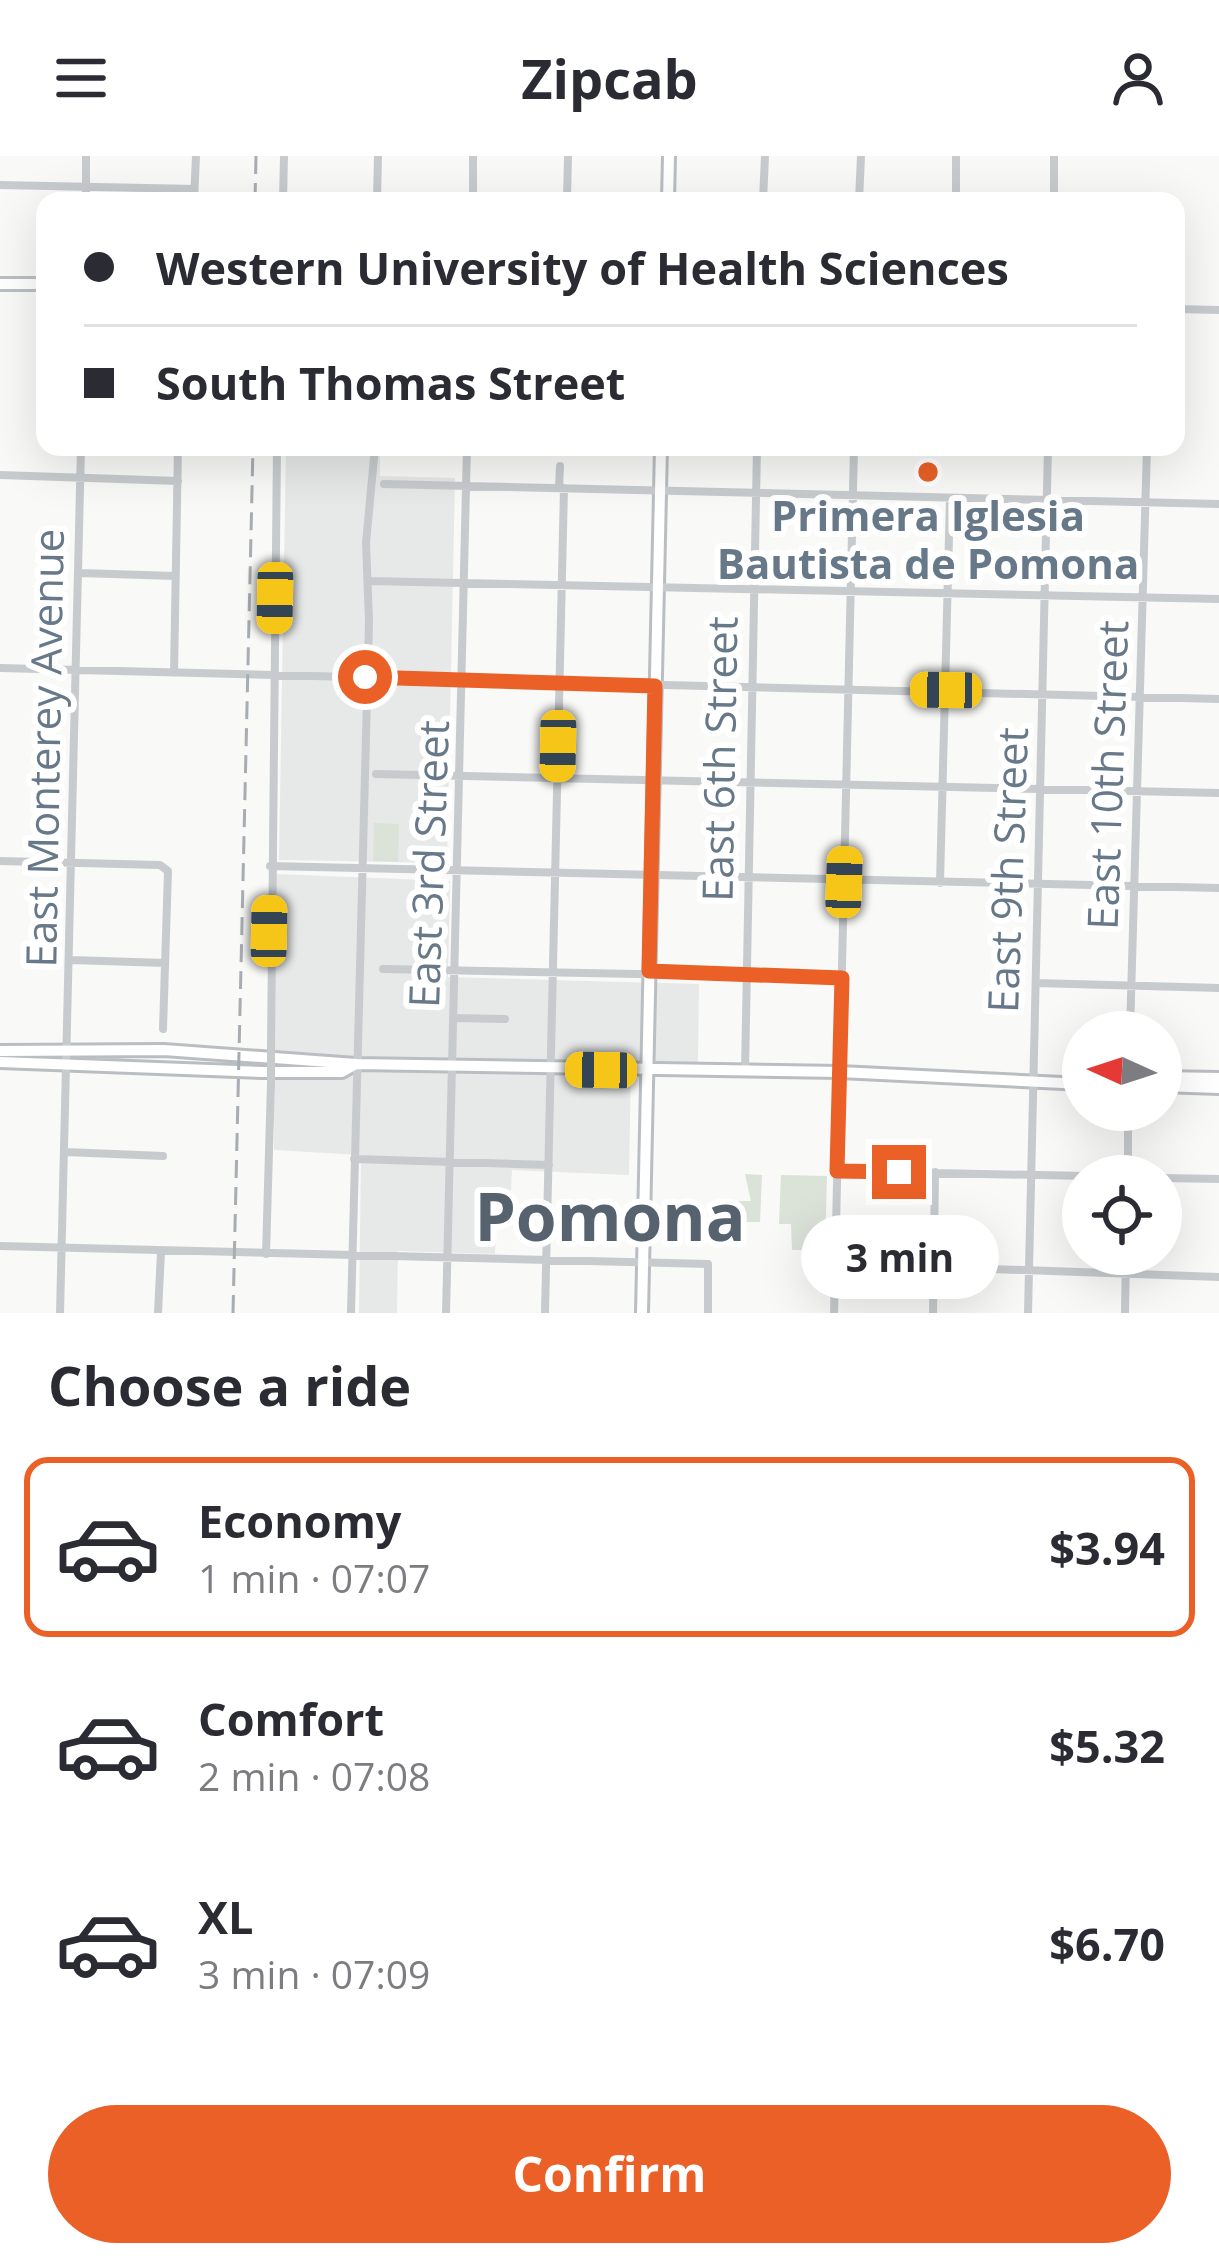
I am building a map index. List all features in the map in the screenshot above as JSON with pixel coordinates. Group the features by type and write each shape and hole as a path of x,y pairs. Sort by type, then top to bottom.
{"main road":[{"path":"668,192 669,156"},
{"path":"0,284 36,284"},
{"path":"643,1313 661,456"},
{"path":"0,1062 164,1050 356,1064 1062,1079"},
{"path":"0,1051 281,1071 342,1072 356,1064"},
{"path":"1182,1081 1219,1078"},
{"path":"1182,1084 1219,1088"}],"street":[{"path":"86,156 86,192"},
{"path":"0,185 194,189 196,156"},
{"path":"283,192 284,156"},
{"path":"377,192 378,156"},
{"path":"472,192 473,156"},
{"path":"567,192 568,156"},
{"path":"763,192 764,156"},
{"path":"860,192 861,156"},
{"path":"956,156 956,192"},
{"path":"1054,156 1054,192"},
{"path":"1185,309 1219,310"},
{"name":"East Monterey Avenue","path":"60,1313 81,456"},
{"path":"174,673 178,456"},
{"path":"266,1254 278,456"},
{"path":"351,1313 366,543 374,456"},
{"name":"East 3rd Street","path":"446,1313 466,456"},
{"name":"East 6th Street","path":"745,1072 757,456"},
{"path":"834,1313 854,456"},
{"name":"East 9th Street","path":"1028,1313 1048,456"},
{"name":"East 10th Street","path":"1131,1011 1147,456"},
{"path":"545,1313 562,586 560,466"},
{"path":"0,475 178,481"},
{"path":"384,484 1219,504"},
{"path":"940,883 950,498"},
{"path":"80,573 175,576"},
{"path":"368,581 1219,599"},
{"path":"0,668 1219,699"},
{"path":"376,773 1219,793"},
{"path":"0,861 160,865 168,871 163,1029"},
{"path":"270,866 1219,888"},
{"path":"71,960 165,963"},
{"path":"382,969 842,978"},
{"path":"1036,983 1219,988"},
{"path":"455,1018 505,1019"},
{"path":"65,1152 163,1156"},
{"path":"354,1159 549,1165"},
{"path":"837,1171 1062,1175"},
{"path":"933,1313 934,1172"},
{"path":"1182,1178 1219,1179"},
{"path":"0,1246 709,1264 708,1313"},
{"path":"158,1313 160,1252"},
{"path":"934,1267 1219,1277"},
{"path":"1125,1276 1125,1313"}],"shaded area":[{"path":"286,456 380,456 380,476 455,478 447,863 279,860"},
{"path":"374,823 399,824 398,862 373,861"},
{"path":"276,874 450,881 448,977 699,984 698,1062 631,1061 629,1175 512,1170 510,1213 497,1213 495,1254 398,1251 397,1313 359,1313 361,1155 274,1150"},
{"path":"745,1174 762,1175 760,1222 738,1222 737,1245 720,1245 720,1201 751,1201"},
{"path":"781,1175 827,1176 825,1250 792,1250 791,1224 779,1224"}],"railway":[{"path":"255,192 256,156"},
{"path":"233,1313 253,456"}],"place":[{"name":"Primera Iglesia Bautista de Pomona","path":"928,472"}],"district":[{"name":"Pomona","path":"610,1218"}],"route":[{"path":"365,677 655,686 649,971 842,978 837,1171 899,1172"}]}
